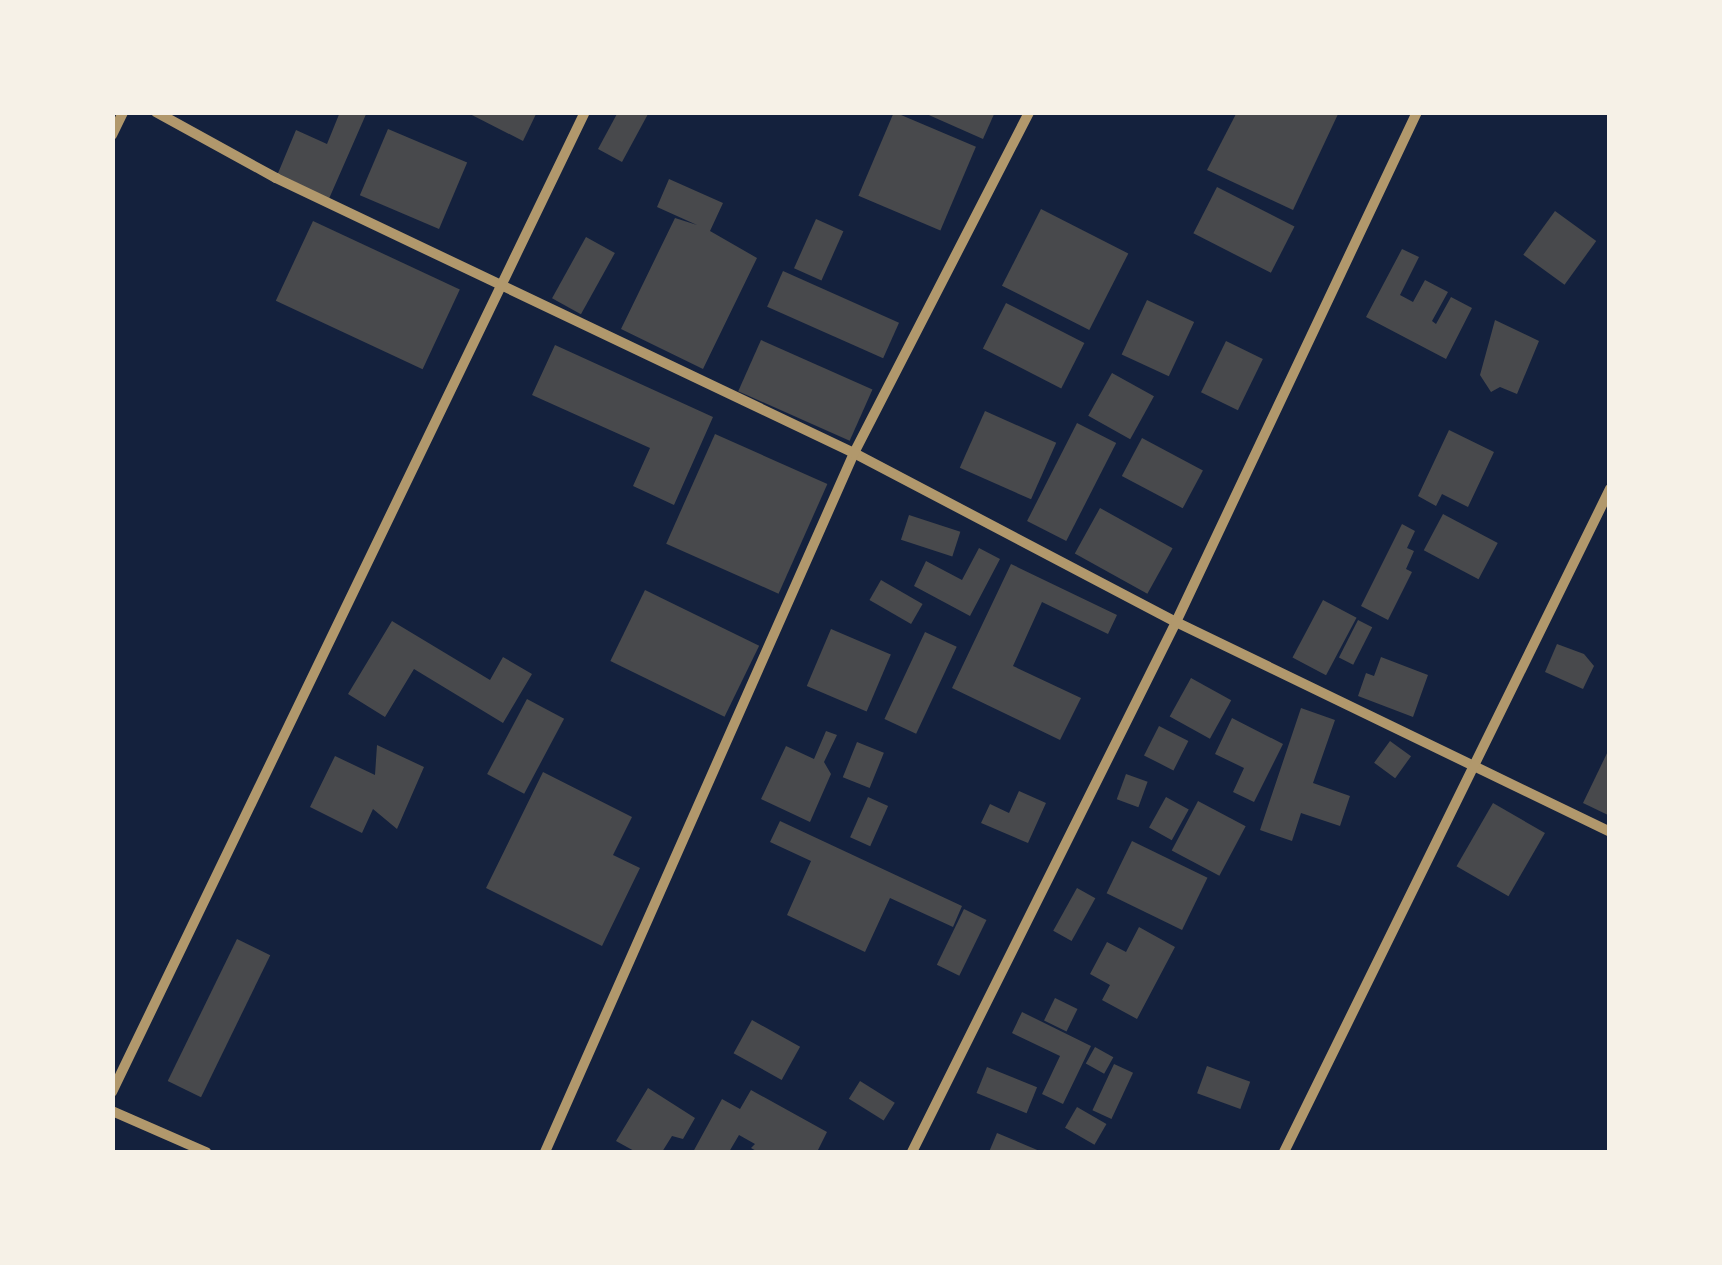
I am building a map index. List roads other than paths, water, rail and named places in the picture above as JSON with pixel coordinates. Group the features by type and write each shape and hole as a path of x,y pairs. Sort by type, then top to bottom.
{"street":[{"path":"112,135 123,112"},
{"path":"156,112 276,178 854,453 1176,622 1610,832"},
{"path":"112,1092 585,112"},
{"path":"545,1152 854,453 1030,112"},
{"path":"912,1152 1176,622 1416,112"},
{"path":"1284,1152 1610,489"},
{"path":"112,1111 206,1152"}]}
